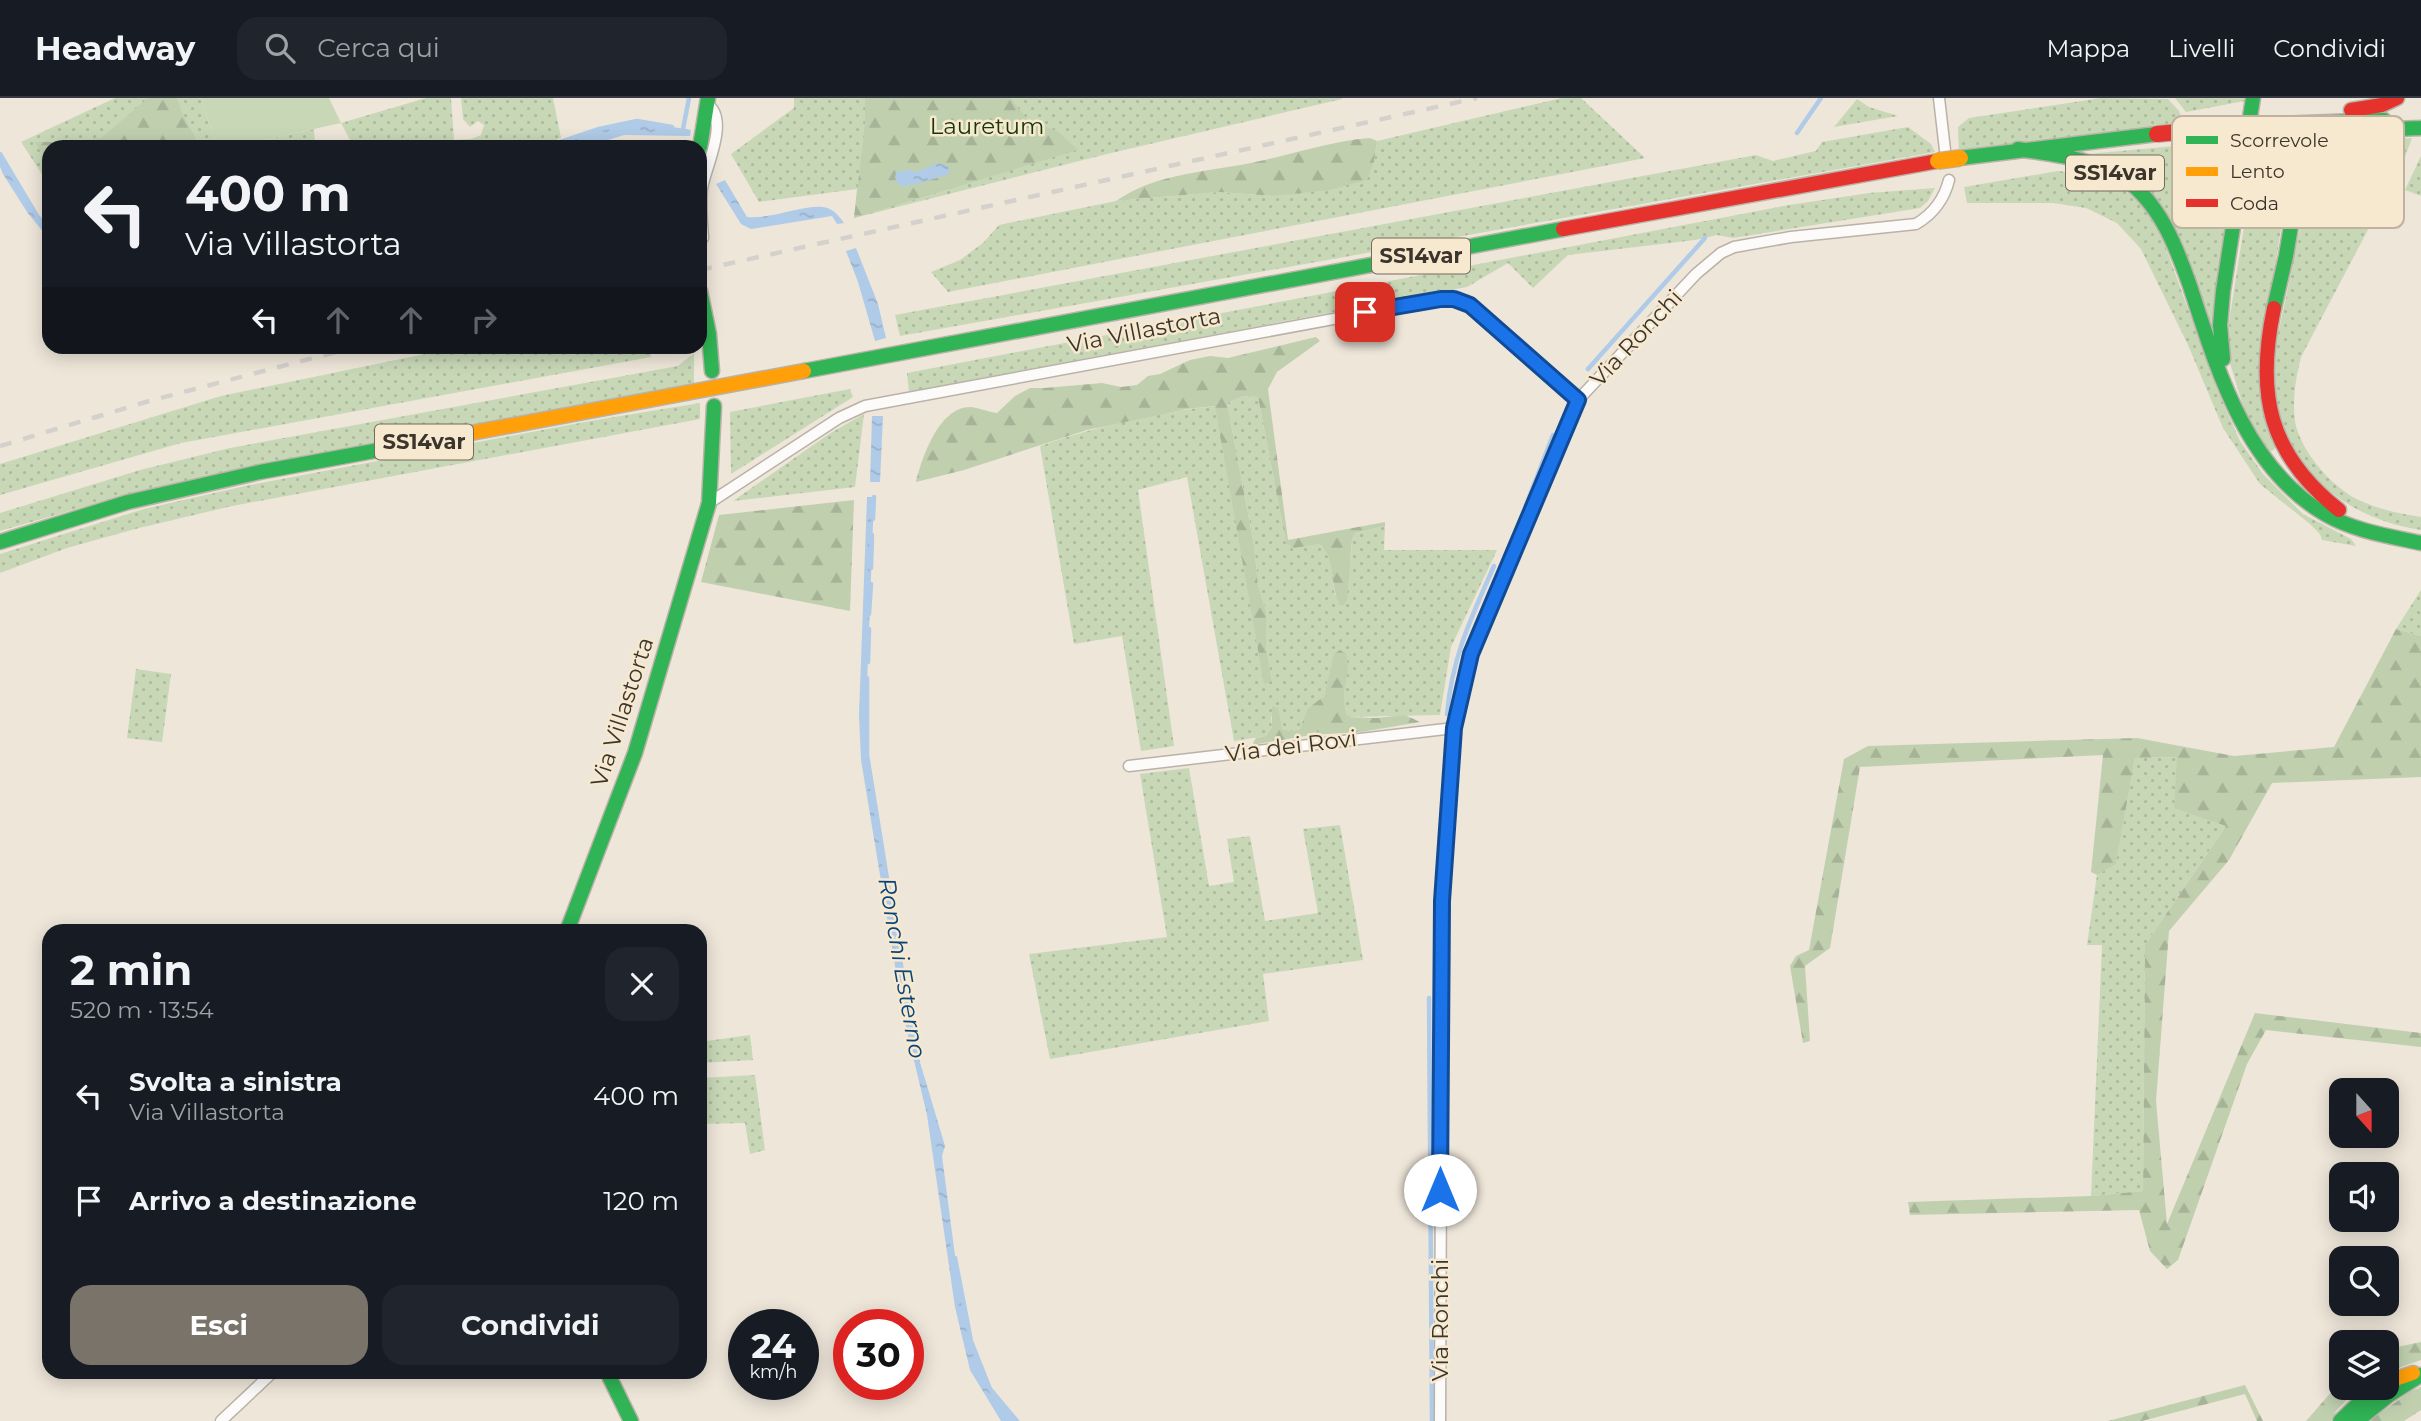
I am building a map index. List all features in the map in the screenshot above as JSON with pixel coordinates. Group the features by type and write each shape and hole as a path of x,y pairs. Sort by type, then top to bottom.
{"main road":[{"path":"2250,116 2253,98"},
{"path":"2285,116 2382,105 2398,98"},
{"path":"701,140 707,101"},
{"name":"SS14var","path":"0,542 128,502 248,475 1941,155 1960,158 2172,133"},
{"name":"SS14var","path":"2018,149 2104,168 2123,177 2147,196 2177,250 2234,407"},
{"path":"2234,228 2220,325 2224,364 2234,407 2256,449 2277,476 2311,504 2337,520 2364,531 2421,542"},
{"path":"2291,228 2268,343 2267,392 2275,427 2286,454 2298,471 2331,504 2365,525 2421,542"},
{"path":"707,324 712,371"},
{"name":"Via Villastorta","path":"570,924 635,752 709,503 714,406"},
{"path":"2399,1377 2407,1373 2421,1373"},
{"path":"2357,1421 2421,1373"},
{"path":"610,1379 631,1421"},
{"path":"2340,1421 2362,1400"}],"street":[{"path":"1939,98 1941,155"},
{"path":"707,101 714,111 718,127 707,169"},
{"name":"Via Ronchi","path":"1440,1421 1442,901 1454,728 1471,654 1578,400 1696,274 1721,253 1734,247 1791,237 1916,224 1940,203 1949,180"},
{"name":"Via Villastorta","path":"709,503 839,418 865,406 1441,299 1454,299 1470,305 1578,400"},
{"name":"Via dei Rovi","path":"1129,766 1454,728"},
{"path":"221,1421 266,1379"}],"green space":[{"path":"115,98 201,98 215,140 42,140 42,174 21,142"},
{"path":"148,98 177,98 196,140 86,140 101,138"},
{"path":"201,98 329,98 341,123 264,140 215,140"},
{"path":"426,98 451,98 454,140 350,140 341,123"},
{"path":"461,98 553,98 561,138 454,140 471,139 481,135 484,125 478,121 470,127 463,119"},
{"name":"Lauretum","path":"794,98 1342,99 1107,154 854,218 857,189 759,202 731,154 794,108"},
{"name":"Lauretum","path":"865,98 1010,98 1028,120 1057,131 1078,150 854,218 865,124"},
{"path":"1562,98 1581,98 1645,158 948,292 931,272 960,260 983,243 999,225 1116,201 1218,192 1274,196 1374,162 1377,141"},
{"path":"2101,98 2168,99 2181,116 2172,116 2172,126 1959,154 1958,127 1969,118"},
{"path":"2175,98 2246,98 2245,101 2186,112"},
{"path":"1857,99 1869,107 1898,116 1834,127"},
{"path":"1908,127 1931,144 1935,152 900,336 895,315 1756,155 1773,161 1816,151 1822,142"},
{"path":"314,129 315,140 264,140"},
{"path":"1370,138 1377,141 1374,162 1367,180 1329,190 1274,196 1218,192 1116,201 1132,191 1167,178"},
{"path":"2412,138 2404,160 2404,139"},
{"path":"35,142 42,142 42,154"},
{"path":"2172,146 2172,228 2226,228 2213,323 2209,323 2167,219 2088,154"},
{"path":"2421,156 2421,196 2405,190"},
{"path":"2058,171 2092,175 2112,182 2137,199 2158,226 2217,389 2240,441 2263,474 2303,514 2351,539 2356,546 2322,540 2310,524 2260,484 2223,428 2188,345 2141,249 2117,223 2086,208 2053,203 1967,203 1964,187"},
{"path":"1935,188 1928,201 1920,208 1733,238 1717,235 1568,255 1533,288 1508,263 1467,287 909,392 907,373 1789,205 1869,193"},
{"path":"2244,228 2281,228 2262,352 2276,446 2274,450 2268,451 2245,413 2230,363 2229,322"},
{"path":"2300,228 2369,228 2301,357 2296,381 2295,421 2298,433 2311,457 2330,480 2363,502 2421,517 2421,530 2369,515 2345,502 2325,487 2307,468 2292,446 2275,394 2275,356"},
{"path":"1316,337 1320,341 1277,372 1268,389 1288,540 1385,522 1385,526 1355,533 1352,540 1347,600 1344,605 1340,605 1325,550 1319,544 1294,548 1286,543 1258,397 1244,396 1227,403 1254,545 1258,585 1266,611 1266,646 1272,681 1264,684 1215,406 1187,409 1087,430 964,470 916,482 934,435 950,415 960,409 971,407 997,413 1015,396 1030,388 1102,383 1121,387 1137,385 1148,376 1160,374 1190,360 1210,356 1228,358"},
{"path":"425,354 651,354 651,357 181,443 0,495 0,464 221,396"},
{"path":"694,354 694,384 108,500 0,531 0,513 140,470 230,448 678,366"},
{"path":"850,389 853,397 731,474 730,412"},
{"path":"1244,396 1258,397 1286,543 1319,544 1324,549 1330,562 1335,596 1351,557 1355,533 1385,526 1384,550 1497,550 1451,647 1440,715 1348,717 1343,696 1347,674 1332,664 1324,696 1307,709 1300,729 1281,729 1280,722 1271,716 1272,727 1266,736 1234,741 1187,477 1138,490 1174,746 1141,751 1122,636 1074,644 1040,446 1127,421 1216,406 1259,654 1272,681 1266,646 1266,611 1258,585 1254,545 1227,403"},
{"path":"700,403 700,419 232,506 67,548 0,573 0,554 144,509 245,486"},
{"path":"864,414 855,487 733,501 829,434"},
{"path":"854,500 850,611 701,582 719,515"},
{"path":"2421,590 2421,636 2396,629"},
{"path":"2396,629 2421,636 2421,777 2272,783 2229,860 2169,931 2156,1101 2167,1224 2255,1013 2421,1033 2421,1047 2266,1030 2247,1064 2178,1260 2167,1269 2150,1251 2139,1210 1910,1215 1908,1202 2091,1196 2143,1191 2145,945 2226,826 2174,808 2177,757 2135,758 2116,864 2097,875 2091,872 2103,755 1860,767 1830,948 1805,966 1810,1041 1803,1043 1790,966 1796,956 1809,950 1844,759 1868,746 2137,738 2234,756 2334,747"},
{"path":"1340,650 1346,653 1348,661 1344,698 1348,717 1405,715 1420,722 1252,745 1256,738 1266,736 1272,727 1272,706 1278,708 1282,729 1300,729 1307,709 1324,696 1334,654"},
{"path":"136,669 171,674 162,742 127,738"},
{"path":"2178,757 2226,826 2145,945 2143,1191 2091,1196 2102,945 2087,945 2097,875 2116,863 2135,758"},
{"path":"1189,768 1209,886 1234,882 1227,839 1250,836 1265,921 1318,913 1303,829 1340,825 1363,960 1263,974 1269,1021 1050,1059 1029,954 1167,937 1140,774"},
{"path":"750,1035 753,1060 707,1063 707,1041"},
{"path":"755,1075 765,1150 750,1154 745,1123 707,1124 707,1078"},
{"path":"2421,1342 2421,1360 2399,1368 2399,1347"},
{"path":"2245,1385 2263,1421 2257,1421 2245,1394 2142,1421 2108,1421"},
{"path":"2421,1387 2421,1410 2404,1421 2369,1421 2399,1400"},
{"path":"2329,1395 2329,1400 2347,1400 2331,1421 2306,1421"}],"water":[{"path":"637,121 691,130 690,136 624,135 608,140 567,140 599,129"},
{"path":"0,154 42,222 42,230 27,212 0,167"},
{"path":"939,163 950,170 947,175 905,186 900,186 895,178 896,172 916,172"},
{"path":"725,180 747,217 823,207 833,211 844,223 837,224 832,216 751,229 741,224 716,184"},
{"path":"856,248 878,304 886,338 875,341 846,251"},
{"path":"872,416 883,416 880,482 870,482"},
{"path":"867,497 874,497 866,711 867,755 909,1015 945,1146 942,1156 956,1263 971,1341 990,1389 1017,1421 1001,1421 970,1370 955,1307 927,1115 903,1014 861,760 859,715"}],"waterway":[{"name":"Ronchi Esterno","path":"683,129 689,98"},
{"path":"1797,133 1821,98"},
{"path":"567,140 599,129 637,121 672,127"},
{"path":"0,154 42,222"},
{"path":"1588,369 1705,238"},
{"path":"1526,505 1553,435"},
{"name":"Ronchi Esterno","path":"873,519 874,497"},
{"name":"Ronchi Esterno","path":"871,568 872,535"},
{"path":"1447,714 1458,656 1494,566"},
{"name":"Ronchi Esterno","path":"869,614 871,584"},
{"name":"Ronchi Esterno","path":"868,662 869,629"},
{"name":"Ronchi Esterno","path":"867,678 867,755 918,1057"},
{"path":"1429,998 1432,1421"},
{"name":"Ronchi Esterno","path":"955,1258 971,1341 990,1389 1017,1421"}],"railway":[{"path":"707,268 1477,98"},
{"path":"0,446 149,401 328,354"}],"traffic: fast":[{"path":"701,140 708,98"},
{"path":"2250,116 2253,98"},
{"path":"2404,129 2421,128"},
{"path":"1960,158 2157,134"},
{"path":"2018,149 2073,158 2100,166 2125,179 2137,189 2157,213 2173,241 2223,382 2254,443 2274,470 2297,494 2336,520 2372,532 2421,543"},
{"path":"2223,359 2220,325 2233,228"},
{"path":"2274,308 2291,228"},
{"path":"804,371 1563,229"},
{"path":"707,324 712,371"},
{"path":"570,924 635,753 709,503 714,406"},
{"path":"0,542 128,502 260,472 444,438"},
{"path":"2357,1421 2389,1395 2421,1375"},
{"path":"610,1379 631,1421"},
{"path":"2340,1421 2362,1400"}],"traffic: slow":[{"path":"1938,161 1960,158"},
{"path":"444,438 804,371"},
{"path":"2399,1378 2413,1373"}],"traffic: jam":[{"path":"2351,110 2382,105 2397,98"},
{"path":"2157,134 2172,133"},
{"path":"1563,229 1938,161"},
{"path":"2274,308 2267,368 2268,395 2273,420 2282,444 2296,467 2315,489 2339,510"}],"route":[{"path":"1365,312 1441,299 1454,299 1470,305 1578,400 1471,654 1454,728 1442,901 1440,1190"}]}
